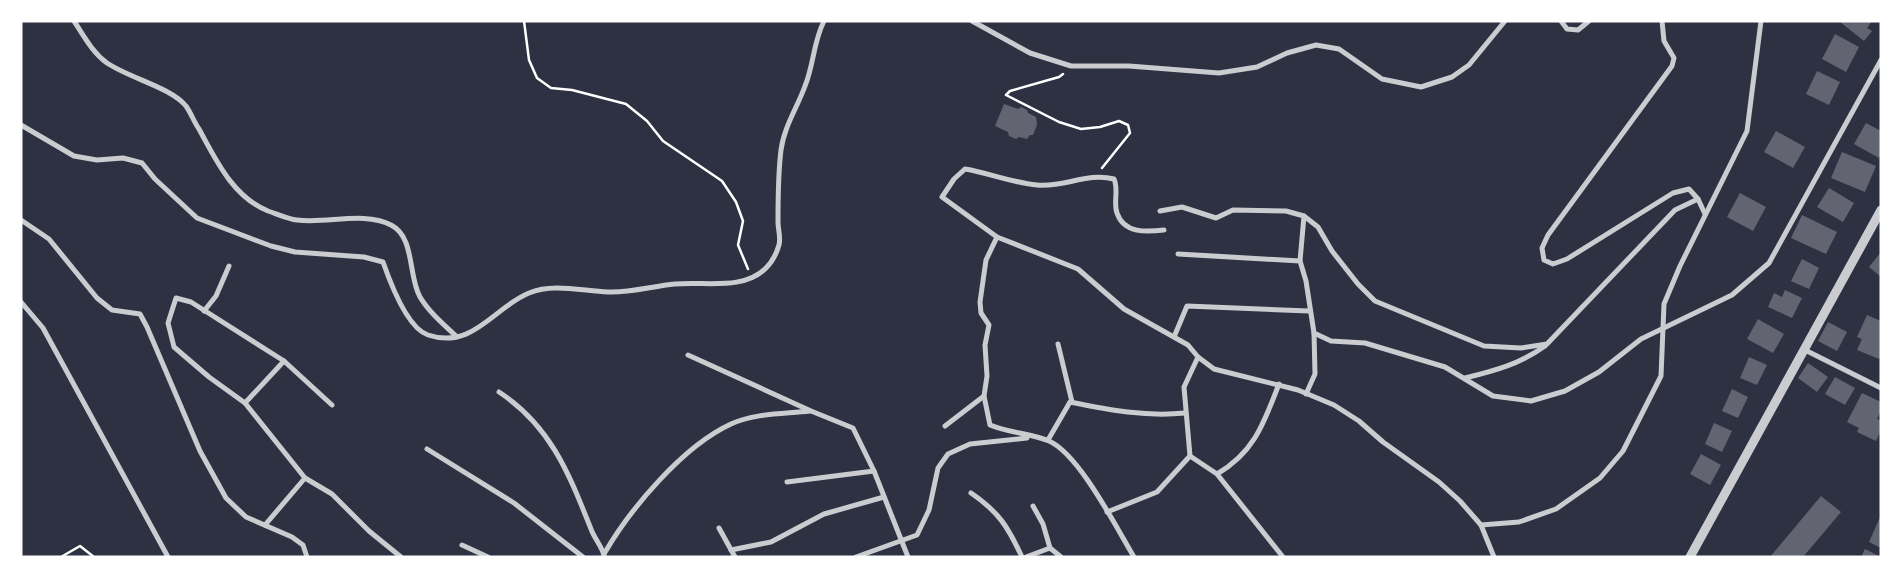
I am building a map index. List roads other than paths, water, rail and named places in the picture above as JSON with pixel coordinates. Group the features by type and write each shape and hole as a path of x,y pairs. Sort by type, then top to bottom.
{"street":[{"path":"74,21 91,47 106,62 172,94 186,106 220,169 238,190 266,210 297,220 375,220 392,225 400,232 407,246 411,275 420,296 433,315 456,336"},
{"path":"21,125 74,156 97,160 123,158 142,163 155,179 197,218 287,250 364,257 383,262 401,304 412,322 427,335 456,336 470,334 518,298 530,292 560,288 610,292 676,284 729,284 751,277 766,268 780,244 782,149 786,130 805,88 811,69 816,38 824,21"},
{"path":"972,21 1030,53 1071,66 1129,66 1219,73 1257,67 1287,53 1316,45 1339,49 1382,79 1421,87 1452,77 1469,65 1505,21"},
{"path":"1561,21 1567,29 1578,30 1589,21"},
{"path":"1662,21 1664,41 1674,58 1672,66 1548,235 1542,248 1544,260 1553,264 1567,259 1673,193 1689,189 1698,199 1705,214"},
{"path":"1480,525 1518,522 1556,509 1600,478 1623,451 1661,376 1664,304 1705,214 1747,131 1761,21"},
{"path":"1314,333 1331,341 1365,343 1445,367 1492,396 1531,401 1565,391 1599,372 1641,339 1732,295 1769,263 1881,60"},
{"path":"1164,230 1139,232 1126,226 1117,213 1118,188 1114,179 1097,175 1059,184 1038,185 965,169 954,179 942,197 997,237 1078,269 1124,310 1188,345 1198,357 1214,369 1279,384 1334,405 1359,421 1383,442 1439,482 1460,501 1480,525 1494,557"},
{"path":"1465,378 1507,368 1531,356 1547,344 1560,333 1675,210 1698,199"},
{"path":"1160,211 1182,208 1216,218 1233,210 1286,211 1304,216 1318,227 1332,251 1358,284 1375,301 1484,346 1520,348 1547,344"},
{"path":"1690,557 1881,210"},
{"path":"1304,216 1300,261 1306,281 1314,333 1316,374 1306,394"},
{"path":"21,220 49,238 97,298 112,310 140,314 200,451 226,498 246,517 292,536 303,545 307,557"},
{"path":"997,237 986,260 980,302 981,313 988,325 985,345 987,376 984,396 990,425 1048,440 1060,447 1082,472 1134,557"},
{"path":"1178,254 1300,261"},
{"path":"204,311 216,296 230,266"},
{"path":"332,404 284,361 191,302 176,298 168,323 174,347 209,377 245,403 305,478 332,494 369,531 401,557"},
{"path":"21,302 43,328 168,557"},
{"path":"1174,336 1188,306 1309,310"},
{"path":"1048,440 1072,402 1058,344"},
{"path":"1805,350 1881,388"},
{"path":"688,355 853,428 874,471 908,557"},
{"path":"1107,512 1157,492 1190,456 1184,387 1198,357"},
{"path":"245,403 284,361"},
{"path":"1217,474 1235,463 1260,431 1279,384"},
{"path":"499,392 517,404 553,446 568,471 594,537 604,555"},
{"path":"945,426 984,396"},
{"path":"1072,402 1117,412 1162,415 1185,413"},
{"path":"604,555 616,533 688,451 731,424 758,416 811,411"},
{"path":"856,557 917,536 929,510 938,468 948,454 970,444 1033,437"},
{"path":"427,449 514,503 583,557"},
{"path":"1190,456 1217,474 1283,557"},
{"path":"787,482 874,471"},
{"path":"265,525 305,478"},
{"path":"971,493 992,508 1008,526 1022,557"},
{"path":"731,550 771,542 824,514 884,497"},
{"path":"1033,506 1043,524 1050,548 1061,557"},
{"path":"719,528 735,557"},
{"path":"462,545 488,557"},
{"path":"1026,557 1050,548"}]}
